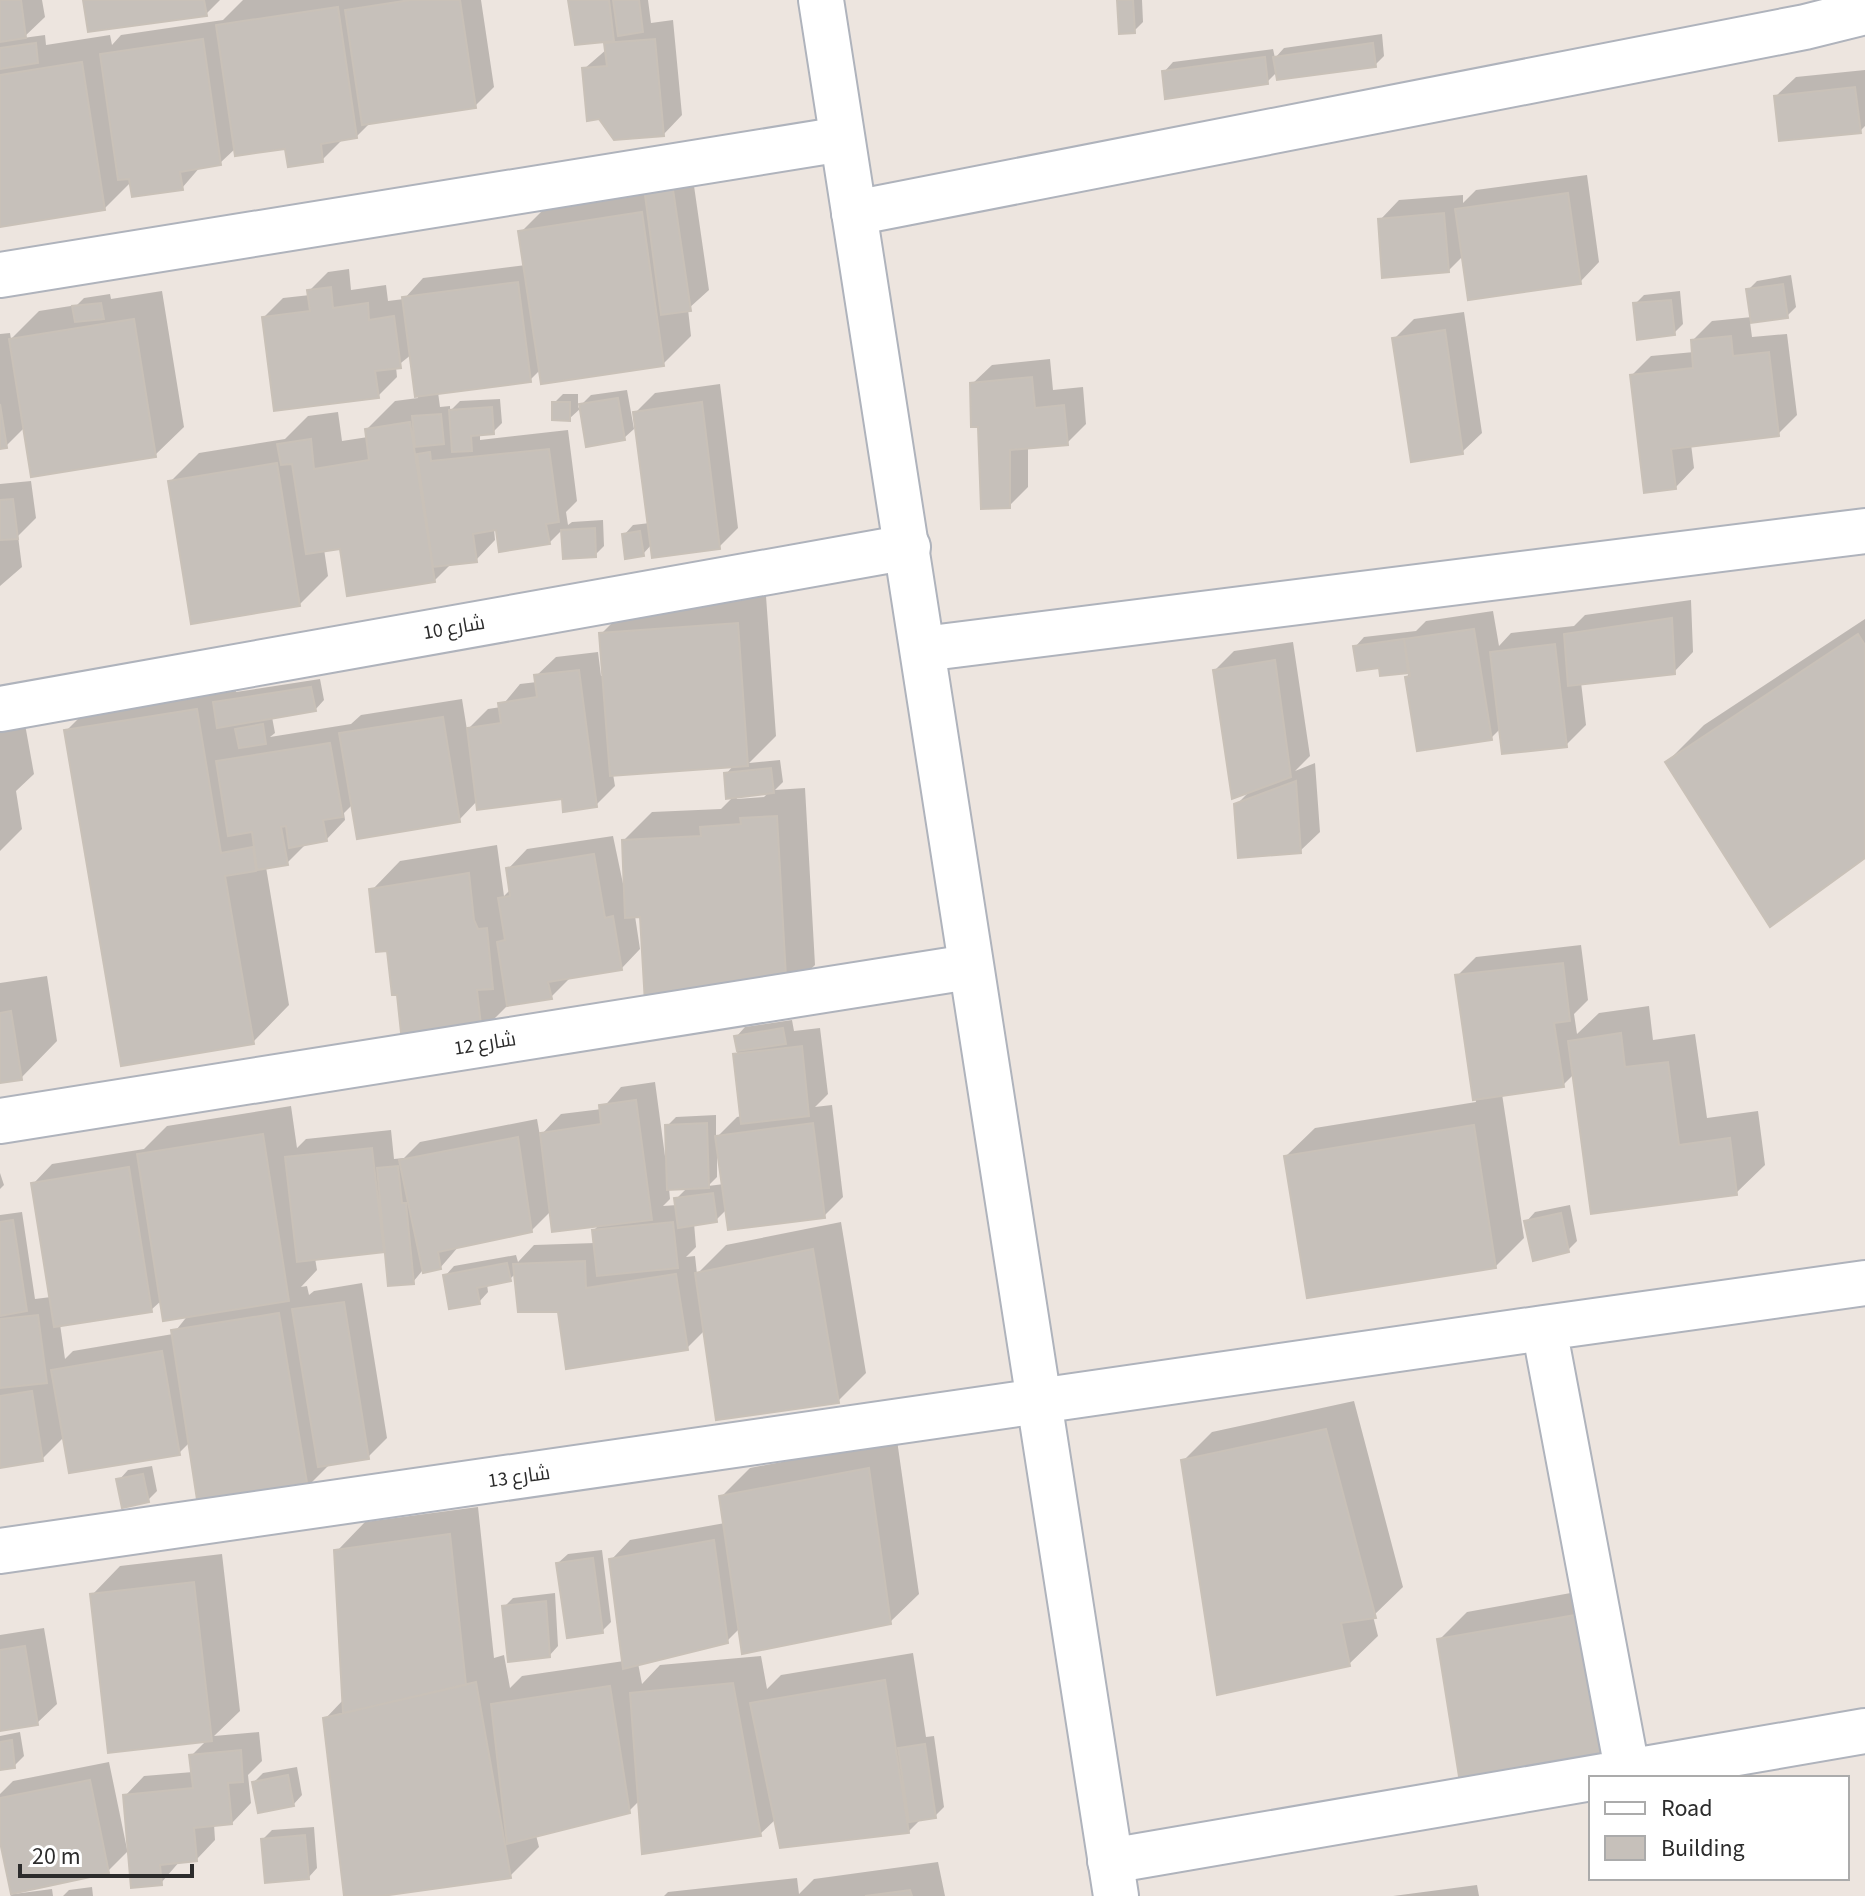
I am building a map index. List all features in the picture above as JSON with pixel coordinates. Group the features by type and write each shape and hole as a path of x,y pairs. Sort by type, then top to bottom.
{"street":[{"path":"821,0 1113,1878 1589,1777"},
{"path":"854,213 1805,27 1865,12"},
{"path":"0,275 842,139"},
{"path":"923,649 1865,531"},
{"name":"شارع 10","path":"0,709 908,547"},
{"name":"شارع 12","path":"0,1121 969,967"},
{"name":"شارع 13","path":"0,1551 1865,1283"},
{"path":"1544,1328 1627,1769"},
{"path":"1594,1776 1865,1731"}],"building":[{"path":"0,0 21,0 26,38 0,42"},
{"path":"83,0 204,0 207,16 88,32"},
{"path":"410,0 460,0 476,108 362,125 345,10"},
{"path":"568,0 609,0 614,41 575,45"},
{"path":"613,0 639,0 643,32 618,36"},
{"path":"1117,0 1133,0 1135,33 1119,34"},
{"path":"338,7 357,138 321,144 323,162 288,167 285,149 235,156 216,25"},
{"path":"203,39 221,165 180,172 183,190 132,197 129,179 118,180 100,54"},
{"path":"655,39 664,136 614,140 599,119 587,121 582,68 607,66 604,43"},
{"path":"36,43 38,63 0,69 0,48"},
{"path":"1373,43 1376,67 1277,80 1273,57"},
{"path":"1265,57 1268,84 1165,99 1162,71"},
{"path":"82,62 105,210 0,227 0,75"},
{"path":"1855,87 1861,133 1779,141 1774,96"},
{"path":"671,176 691,311 661,315 643,180"},
{"path":"1568,193 1581,284 1468,300 1455,209"},
{"path":"642,212 664,366 541,384 518,231"},
{"path":"1444,213 1449,272 1382,278 1378,219"},
{"path":"518,282 531,382 415,397 402,297"},
{"path":"1783,284 1788,318 1751,323 1746,289"},
{"path":"331,287 333,308 368,303 369,320 394,316 401,368 375,371 379,398 274,411 262,317 310,311 307,290"},
{"path":"1671,300 1675,335 1637,340 1633,303"},
{"path":"101,303 104,319 75,322 72,306"},
{"path":"134,319 156,457 31,477 9,339"},
{"path":"1445,330 1463,454 1411,462 1392,338"},
{"path":"1731,336 1733,356 1769,352 1779,436 1671,449 1676,489 1644,493 1630,375 1693,368 1691,340"},
{"path":"1032,377 1035,408 1064,405 1068,445 1010,450 1010,508 981,509 978,427 971,427 970,383"},
{"path":"618,398 625,440 586,447 579,404"},
{"path":"552,402 570,402 570,421 552,420"},
{"path":"702,402 720,549 652,558 633,412"},
{"path":"0,404 7,448 0,449"},
{"path":"492,407 494,434 471,436 472,451 452,452 449,410"},
{"path":"441,414 444,444 415,447 412,416"},
{"path":"410,422 435,582 347,596 340,549 306,554 292,464 281,465 277,444 311,439 314,469 369,460 365,429"},
{"path":"549,449 559,522 546,524 550,544 499,552 496,530 473,534 477,562 433,567 417,454 430,452 431,461"},
{"path":"277,463 300,606 191,624 168,481"},
{"path":"13,499 18,539 0,540 0,500"},
{"path":"595,528 596,557 563,559 561,530"},
{"path":"640,531 644,556 625,559 622,534"},
{"path":"1672,618 1675,674 1568,686 1564,634"},
{"path":"738,623 748,766 610,776 599,633"},
{"path":"1474,629 1492,740 1417,751 1405,677 1410,676 1404,639"},
{"path":"1858,634 1865,645 1865,858 1770,927 1665,762"},
{"path":"1404,639 1408,673 1380,676 1379,668 1357,671 1353,646"},
{"path":"1555,644 1567,747 1502,754 1490,652"},
{"path":"1275,660 1291,777 1232,799 1213,670"},
{"path":"579,670 597,807 563,812 562,799 477,810 467,728 501,723 498,703 537,697 534,675"},
{"path":"311,687 316,711 217,728 213,702"},
{"path":"197,709 221,853 253,847 256,871 225,876 254,1044 121,1066 64,730"},
{"path":"443,717 460,822 357,839 339,733"},
{"path":"263,724 266,744 239,748 235,729"},
{"path":"330,743 343,817 323,820 327,841 289,848 286,826 281,827 288,865 257,870 252,832 228,836 216,761"},
{"path":"771,768 774,793 726,799 724,773"},
{"path":"1296,781 1301,853 1238,858 1234,804"},
{"path":"777,816 787,995 645,1003 640,917 625,918 622,840 701,836 700,827 741,824 740,818"},
{"path":"594,854 605,918 613,916 622,970 548,982 552,999 507,1006 497,942 505,940 498,898 510,896 506,868"},
{"path":"469,873 474,920 478,929 487,928 493,989 477,990 482,1034 402,1042 397,995 392,995 387,951 376,952 369,889"},
{"path":"1563,963 1570,1021 1554,1023 1564,1087 1473,1100 1455,975"},
{"path":"11,1011 22,1080 0,1083 0,1013"},
{"path":"783,1028 786,1044 737,1051 734,1036"},
{"path":"1621,1033 1625,1067 1668,1062 1679,1145 1730,1138 1737,1195 1591,1214 1568,1041"},
{"path":"802,1046 809,1116 741,1124 733,1054"},
{"path":"636,1100 652,1220 552,1232 540,1133 601,1124 599,1105"},
{"path":"707,1123 709,1188 667,1190 665,1125"},
{"path":"813,1123 825,1218 728,1230 715,1136"},
{"path":"1474,1125 1496,1268 1307,1298 1284,1156"},
{"path":"263,1134 289,1301 163,1321 137,1154"},
{"path":"518,1137 532,1232 438,1252 441,1269 423,1273 399,1160"},
{"path":"372,1148 384,1252 297,1262 285,1157"},
{"path":"398,1166 402,1203 406,1203 414,1284 388,1286 377,1168"},
{"path":"129,1167 152,1312 54,1327 31,1183"},
{"path":"713,1193 717,1222 678,1228 674,1198"},
{"path":"1561,1213 1569,1252 1533,1261 1524,1221"},
{"path":"13,1220 27,1311 0,1316 0,1222"},
{"path":"673,1222 678,1268 597,1276 592,1230"},
{"path":"813,1249 839,1403 716,1420 695,1273"},
{"path":"585,1261 586,1288 676,1274 688,1350 566,1369 558,1312 518,1312 513,1264"},
{"path":"507,1263 511,1281 477,1288 480,1304 449,1309 443,1275"},
{"path":"344,1302 369,1459 318,1467 292,1309"},
{"path":"279,1313 308,1489 198,1506 171,1330"},
{"path":"38,1315 47,1383 0,1388 0,1319"},
{"path":"162,1351 180,1455 69,1473 51,1370"},
{"path":"32,1391 43,1461 0,1468 0,1396"},
{"path":"1326,1429 1376,1618 1341,1623 1350,1666 1217,1695 1181,1460"},
{"path":"869,1468 891,1624 742,1654 719,1496"},
{"path":"143,1474 149,1502 122,1508 116,1479"},
{"path":"450,1534 466,1685 343,1713 334,1550"},
{"path":"714,1540 728,1643 623,1669 609,1559"},
{"path":"593,1558 603,1633 567,1638 556,1563"},
{"path":"194,1582 212,1741 108,1753 90,1594"},
{"path":"546,1601 550,1657 508,1662 502,1606"},
{"path":"1581,1614 1606,1761 1461,1789 1437,1639"},
{"path":"25,1646 38,1725 0,1731 0,1650"},
{"path":"885,1680 909,1833 780,1848 750,1703"},
{"path":"476,1682 511,1878 382,1896 344,1896 323,1718"},
{"path":"733,1683 761,1836 642,1854 630,1693"},
{"path":"610,1686 630,1813 507,1844 491,1704"},
{"path":"12,1740 15,1768 0,1770 0,1742"},
{"path":"925,1744 936,1818 909,1822 898,1748"},
{"path":"241,1750 243,1782 228,1783 232,1824 194,1828 197,1861 160,1865 162,1885 131,1888 123,1795 193,1788 189,1755"},
{"path":"288,1775 294,1806 258,1813 252,1782"},
{"path":"90,1780 109,1873 11,1894 0,1842 0,1798"},
{"path":"305,1835 309,1879 265,1883 261,1839"},
{"path":"910,1890 912,1896 865,1896"}]}
